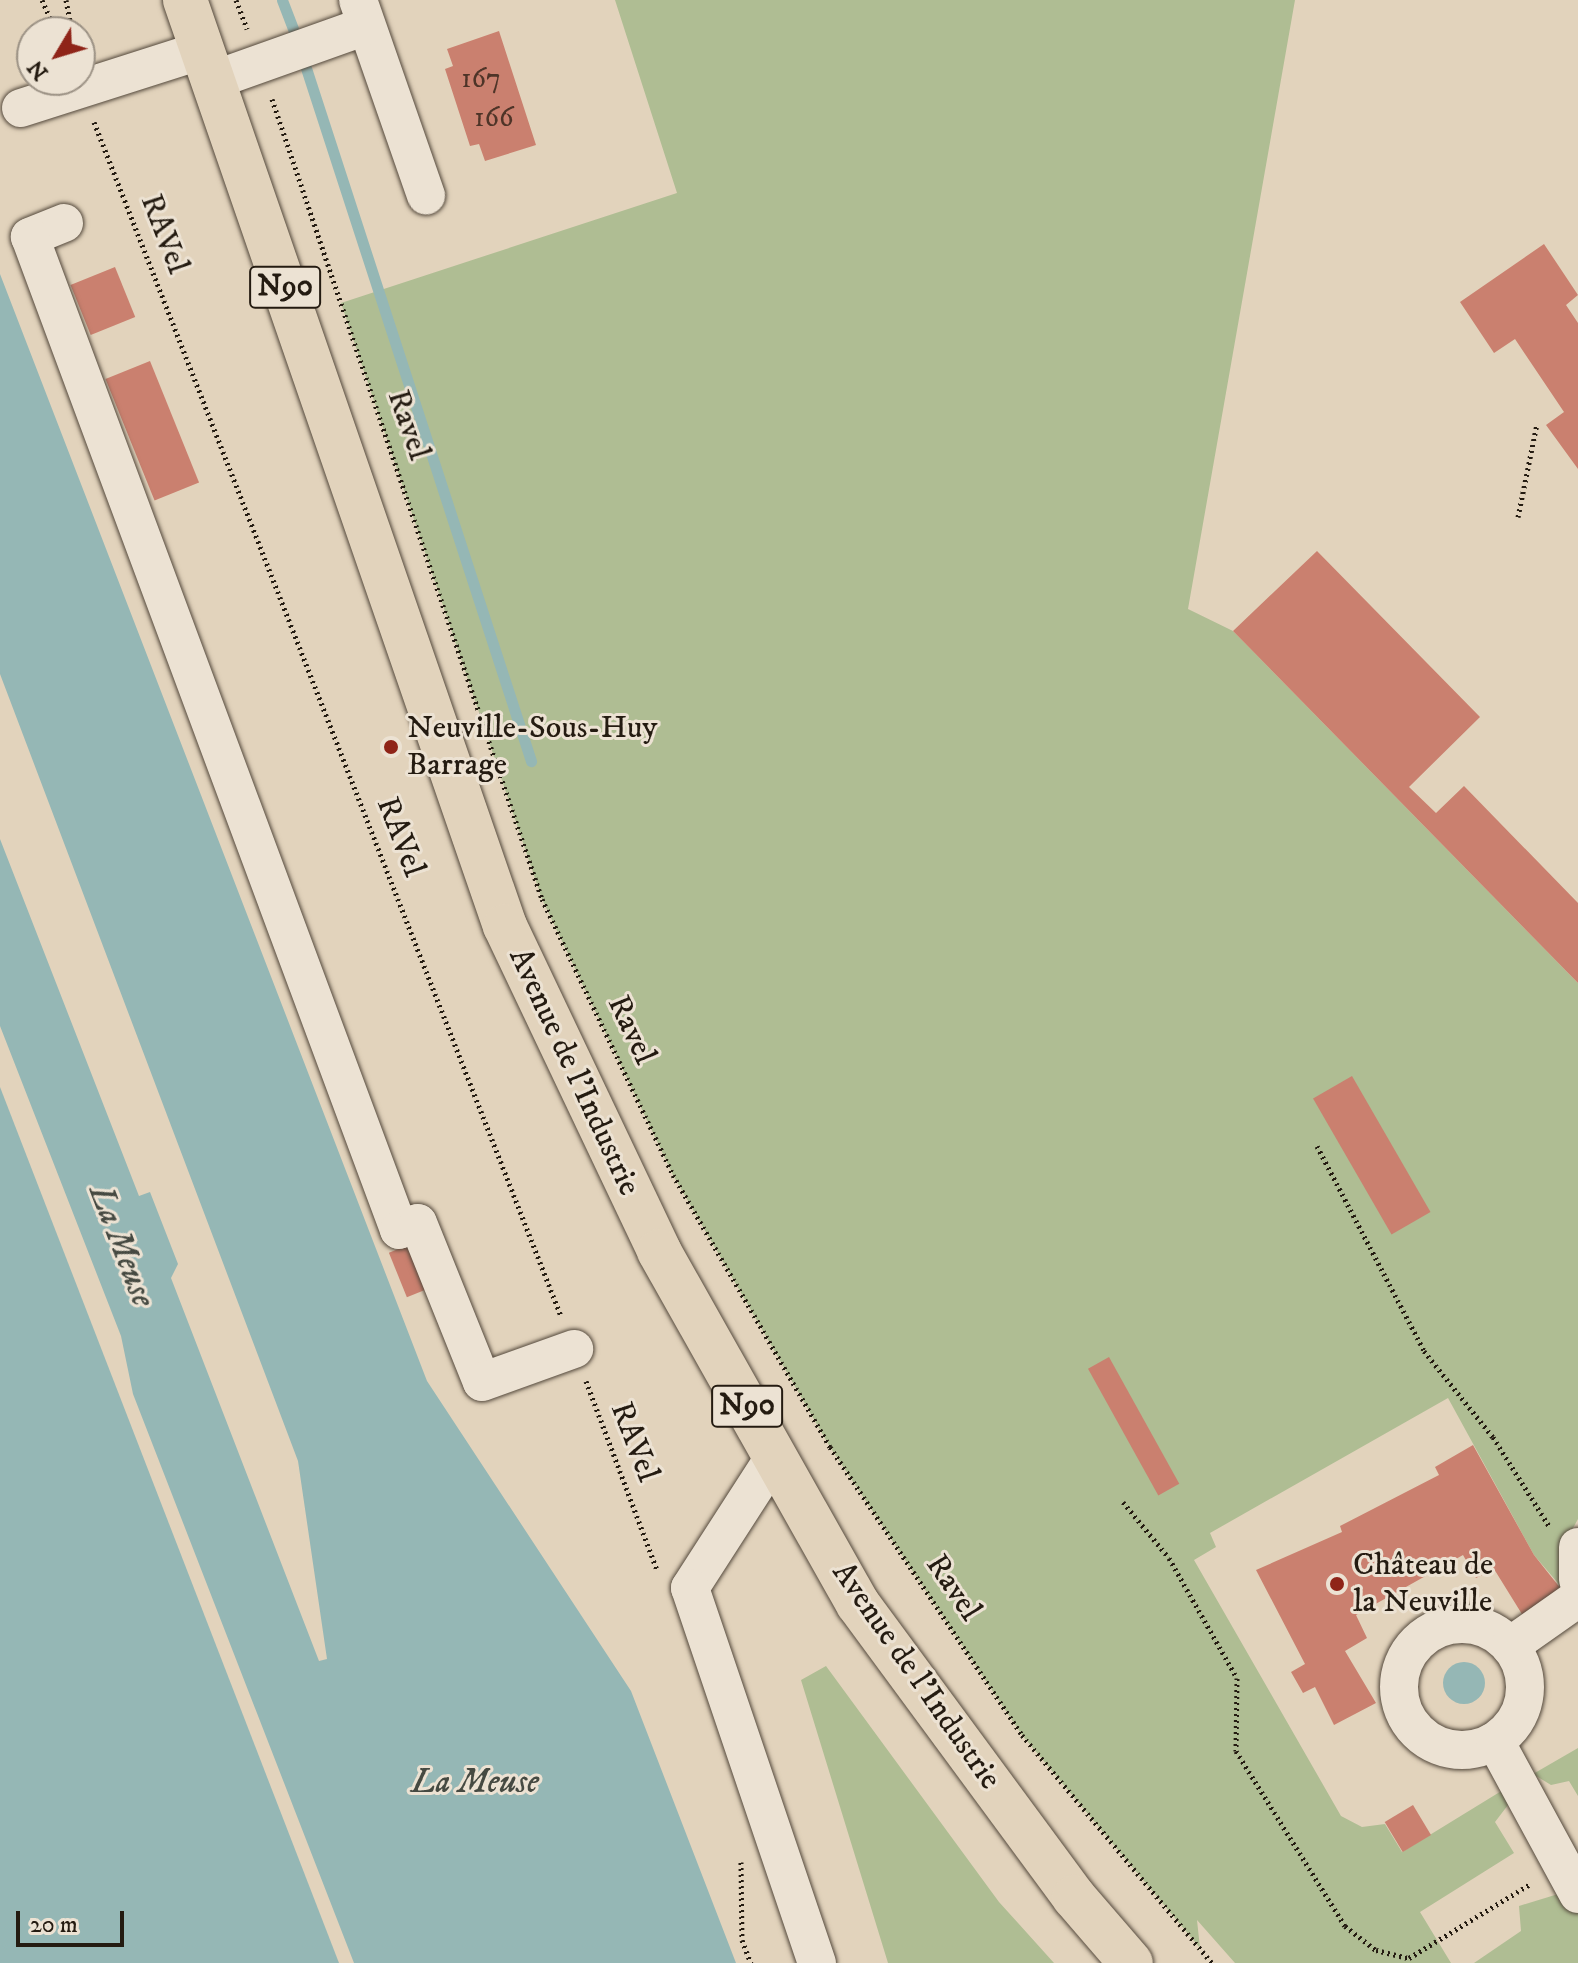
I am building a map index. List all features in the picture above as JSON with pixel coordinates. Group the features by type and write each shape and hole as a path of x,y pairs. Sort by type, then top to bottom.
{"main road":[{"name":"Avenue de l'Industrie","path":"185,0 505,926 659,1251 858,1604 1074,1897 1131,1963"}],"street":[{"path":"96,84 209,65 260,64 362,13 426,195"},
{"path":"21,108 55,96"},
{"path":"64,223 30,237 399,1230 418,1223 482,1382 574,1349"},
{"path":"775,1456 681,1602 817,1963"},
{"path":"1510,1646 1577,1573"},
{"path":"1476,1625 1510,1646 1524,1697 1495,1741 1455,1750 1419,1733 1403,1707 1399,1677 1418,1641 1435,1630 1476,1625"},
{"path":"1495,1741 1570,1879"}],"path":[{"name":"Ravel","path":"236,0 542,899 673,1175 830,1447 1022,1735 1212,1963"},
{"name":"RAVel","path":"85,96 574,1349 656,1569"},
{"path":"1518,517 1537,424"},
{"path":"1317,1146 1424,1351 1493,1437 1577,1573"},
{"path":"1123,1502 1169,1558 1237,1678 1236,1751 1345,1926 1376,1950 1409,1958 1570,1879"}],"green space":[{"path":"615,0 1295,0 1188,609 1233,631 1578,983 1578,1519 1567,1539 1563,1589 1534,1555 1448,1398 1210,1533 1216,1547 1194,1560 1341,1816 1362,1827 1385,1824 1402,1852 1503,1790 1508,1805 1495,1822 1514,1853 1420,1912 1451,1963 1235,1963 1197,1920 1200,1948 1022,1735 830,1447 673,1175 542,899 341,303 677,193"},
{"path":"826,1666 999,1902 1054,1963 888,1963 801,1680"},
{"path":"1578,1748 1578,1796 1569,1781 1551,1785 1533,1774"},
{"path":"1568,1891 1578,1911 1578,1963 1474,1963 1521,1931 1519,1906"}],"water":[{"name":"La Meuse","path":"0,274 427,1381 631,1691 736,1963 354,1963 133,1394 121,1336 0,1026 0,839 139,1196 150,1192 178,1264 171,1278 319,1661 327,1659 298,1461 0,674"},
{"name":"La Meuse","path":"0,1087 339,1963 0,1963"},
{"path":"1464,1662 1479,1668 1485,1683 1479,1698 1464,1704 1449,1698 1443,1683 1449,1668"}],"building":[{"path":"499,31 536,145 485,161 479,144 470,146 445,69 453,66 447,49"},
{"path":"1544,244 1578,295 1566,305 1578,323 1578,469 1546,425 1564,412 1515,339 1494,353 1460,302"},
{"path":"115,267 135,317 91,335 70,285"},
{"path":"150,361 199,482 155,500 105,379"},
{"path":"1317,551 1480,717 1409,787 1436,813 1464,786 1578,903 1578,983 1233,631"},
{"path":"1352,1076 1430,1212 1392,1234 1313,1098"},
{"path":"413,1243 431,1288 407,1297 389,1253"},
{"path":"1109,1357 1179,1484 1158,1495 1088,1369"},
{"name":"Château de la Neuville","path":"1473,1445 1534,1555 1565,1594 1525,1619 1494,1569 1476,1578 1463,1555 1356,1615 1367,1638 1345,1651 1376,1703 1334,1725 1315,1687 1303,1693 1291,1672 1305,1664 1256,1570 1342,1532 1340,1526 1439,1475 1435,1467"},
{"path":"1413,1805 1431,1835 1403,1852 1385,1822"}],"waterway":[{"path":"282,0 294,32"},
{"path":"305,65 531,761"}],"place":[{"name":"Neuville-Sous-Huy Barrage","path":"391,747"},
{"name":"Château de la Neuville","path":"1337,1584"}]}
